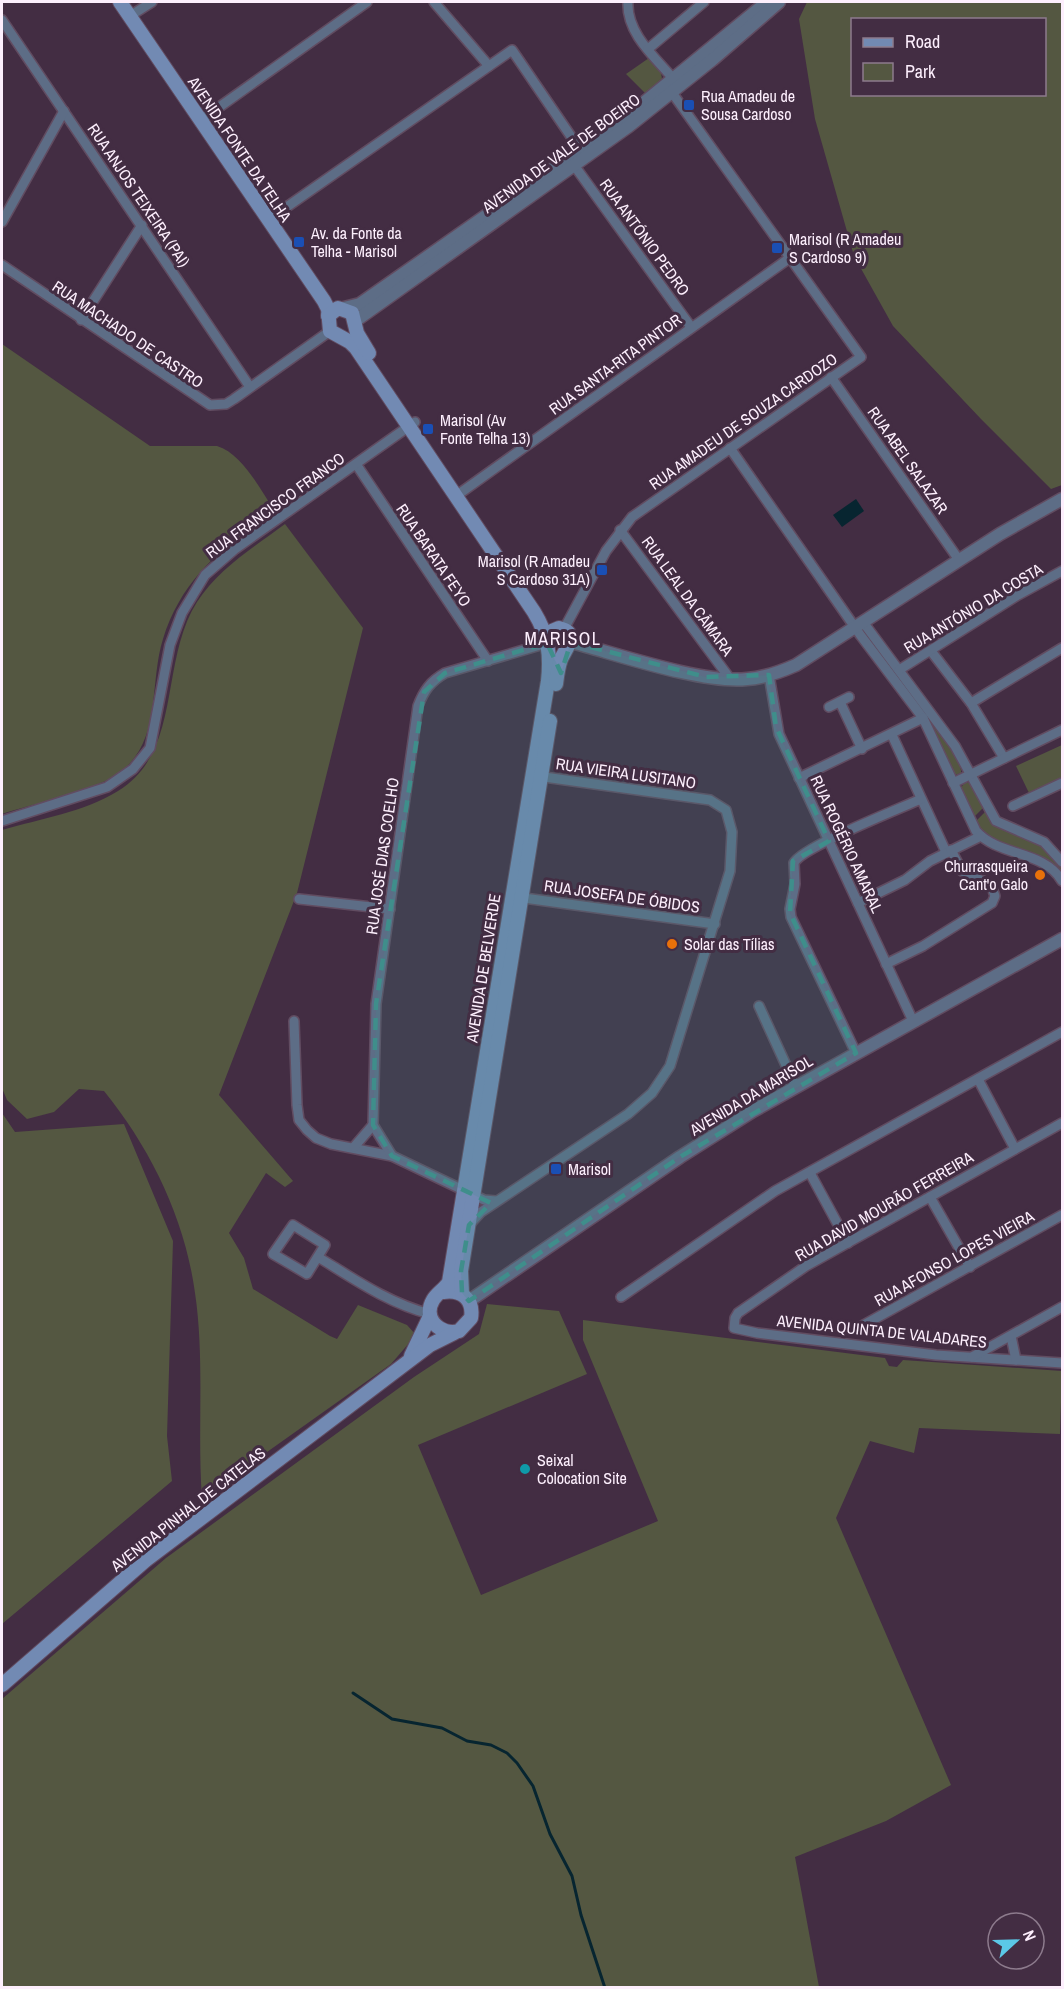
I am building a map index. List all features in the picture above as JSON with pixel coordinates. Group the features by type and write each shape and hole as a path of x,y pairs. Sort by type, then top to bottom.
{"main road":[{"name":"AVENIDA FONTE DA TELHA","path":"120,2 132,10 272,218 324,301 334,333 356,348 412,424"},
{"name":"AVENIDA FONTE DA TELHA","path":"272,218 328,294 352,313 360,340 534,612 548,643"},
{"path":"328,316 334,310 343,308"},
{"path":"334,333 348,334 355,323"},
{"name":"AVENIDA FONTE DA TELHA","path":"459,494 541,608 565,637"},
{"path":"552,631 565,637 557,652 548,643 552,631"},
{"name":"AVENIDA DE BELVERDE","path":"454,1333 464,1328 471,1318 461,1270 470,1225 469,1193 537,776 565,637"},
{"name":"AVENIDA DE BELVERDE","path":"403,1368 430,1315 432,1301 443,1292 449,1282 469,1193 524,898 548,681 548,643"},
{"path":"443,1292 452,1290 466,1297"},
{"path":"430,1315 439,1329 454,1333"},
{"name":"AVENIDA PINHAL DE CATELAS","path":"2,1685 146,1560 403,1368 430,1345 454,1333"}],"street":[{"path":"132,10 152,2"},
{"path":"204,118 367,2"},
{"path":"434,2 489,66"},
{"name":"RUA AMADEU DE SOUZA CARDOZO","path":"565,637 620,530 632,517 861,357 630,22 628,2"},
{"path":"648,49 704,2"},
{"name":"AVENIDA DE VALE DE BOEIRO","path":"673,86 767,2"},
{"name":"AVENIDA DE VALE DE BOEIRO","path":"355,323 673,86 779,2"},
{"name":"RUA ANJOS TEIXEIRA (PAI)","path":"2,20 250,387"},
{"path":"272,218 512,50 582,152"},
{"path":"2,222 64,111"},
{"name":"AVENIDA DE VALE DE BOEIRO","path":"343,308 360,304 571,160"},
{"name":"RUA ANTÓNIO PEDRO","path":"571,160 692,327"},
{"path":"81,320 142,225"},
{"name":"RUA SANTA-RITA PINTOR","path":"459,494 791,257"},
{"name":"RUA MACHADO DE CASTRO","path":"2,265 201,402 217,406 226,404 334,333"},
{"name":"RUA ABEL SALAZAR","path":"831,377 959,560"},
{"name":"RUA FRANCISCO FRANCO","path":"2,821 106,787 133,769 150,748 170,645 182,613 205,575 235,549 412,424"},
{"path":"730,448 859,624 923,718 981,836 993,844 1046,864 1062,881"},
{"name":"RUA BARATA FEYO","path":"356,464 488,662"},
{"path":"565,637 706,677 731,680 769,675 796,665 1000,534 1062,499"},
{"name":"RUA LEAL DA CÂMARA","path":"620,530 731,680"},
{"name":"RUA ANTÓNIO DA COSTA","path":"899,670 1018,595 1062,571"},
{"path":"859,624 899,670 942,727 996,820 1044,842 1062,862"},
{"name":"RUA JOSÉ DIAS COELHO","path":"373,1125 376,1004 421,699 434,680 445,673 548,643"},
{"path":"971,703 1062,648"},
{"path":"931,651 971,703 1004,758"},
{"name":"RUA ROGÉRIO AMARAL","path":"769,675 776,727 913,1021"},
{"path":"829,707 844,699 862,748"},
{"path":"799,778 892,735 923,718"},
{"path":"953,783 1062,730"},
{"path":"886,964 923,946 992,903 995,897 991,885 962,871 948,851 892,735"},
{"name":"RUA VIEIRA LUSITANO","path":"470,1225 496,1201 628,1114 652,1093 670,1066 730,871 732,832 726,810 710,800 537,776"},
{"path":"1013,806 1062,783"},
{"path":"856,1053 790,914 795,888 795,860 829,841 921,799"},
{"path":"858,903 905,880 948,851 981,836"},
{"name":"RUA JOSEFA DE ÓBIDOS","path":"524,898 715,924"},
{"path":"299,899 390,909"},
{"name":"AVENIDA DA MARISOL","path":"466,1297 680,1157 796,1087 1062,939"},
{"path":"759,1006 796,1087"},
{"path":"294,1021 299,1120 316,1138 330,1144 392,1156 469,1193 496,1201"},
{"path":"621,1297 756,1204 1062,1032"},
{"path":"978,1079 1015,1149"},
{"name":"RUA DAVID MOURÃO FERREIRA","path":"734,1328 735,1318 748,1306 806,1266 1062,1123"},
{"path":"354,1148 373,1125 392,1156"},
{"path":"810,1173 848,1242"},
{"path":"930,1197 970,1267"},
{"name":"RUA AFONSO LOPES VIEIRA","path":"860,1327 1062,1215"},
{"path":"293,1225 325,1245 318,1257 307,1274 273,1254 293,1225"},
{"path":"318,1257 377,1294 430,1315"},
{"path":"972,1357 1062,1307"},
{"name":"AVENIDA QUINTA DE VALADARES","path":"734,1328 896,1352 1062,1363"},
{"path":"1011,1336 1012,1350 1017,1360"}],"highlighted area":[{"path":"571,642 706,677 769,675 776,727 829,841 793,861 790,913 856,1053 680,1157 469,1301 462,1293 461,1271 469,1225 491,1203 392,1156 373,1125 376,1004 424,692 445,673 547,643 561,673"}],"green space":[{"path":"807,2 1062,2 1062,485 1051,489 893,326 854,256 815,119 799,19"},
{"path":"649,58 661,73 662,79 647,95 626,74"},
{"path":"2,344 150,446 217,446 226,450 251,474 276,513 222,550 193,580 181,598 163,639 149,726 135,758 122,771 98,784 2,814"},
{"path":"285,524 363,628 297,893 219,1095 293,1181 285,1187 266,1173 229,1233 244,1258 253,1289 330,1336 337,1339 358,1305 407,1325 416,1335 391,1364 202,1498 200,1344 195,1293 183,1238 151,1161 121,1113 104,1091 79,1089 54,1112 27,1119 7,1100 2,1088 2,830 91,804 118,791 138,774 152,753 162,729 178,651 185,626 197,602 226,569"},
{"path":"864,631 936,725 959,763 961,773 955,775 952,772"},
{"path":"1062,745 1062,777 1029,793 1016,766"},
{"path":"965,782 972,783 983,808 973,818 960,789"},
{"path":"985,812 1001,829 1047,849 1060,863 1062,873 1041,859 992,840 975,822"},
{"path":"2,1113 15,1132 124,1124 173,1241 167,1436 172,1481 2,1624"},
{"path":"487,1304 559,1311 587,1374 418,1445 481,1595 658,1521 583,1340 583,1320 885,1358 889,1366 897,1367 903,1360 1062,1371 1060,1434 919,1428 914,1453 870,1441 836,1518 951,1785 886,1821 795,1857 819,1987 2,1987 2,1699 166,1558 414,1377 479,1334"}],"water":[{"path":"856,499 864,511 842,527 833,515"}],"waterway":[{"path":"353,1693 392,1719 442,1728 467,1741 491,1745 507,1753 517,1763 533,1786 550,1834 572,1876 581,1915 605,1988"}],"place":[{"name":"Rua Amadeu de Sousa Cardoso","path":"689,105"},
{"name":"Av. da Fonte da Telha - Marisol","path":"299,242"},
{"name":"Marisol (R Amadeu S Cardoso 9)","path":"777,248"},
{"name":"Marisol (Av Fonte Telha 13)","path":"428,429"},
{"name":"Marisol (R Amadeu S Cardoso 31A)","path":"602,570"},
{"name":"Churrasqueira Cant'o Galo","path":"1040,875"},
{"name":"Solar das Tílias","path":"672,944"},
{"name":"Marisol","path":"556,1169"},
{"name":"Seixal Colocation Site","path":"525,1469"}],"district":[{"name":"MARISOL","path":"563,638"}]}
